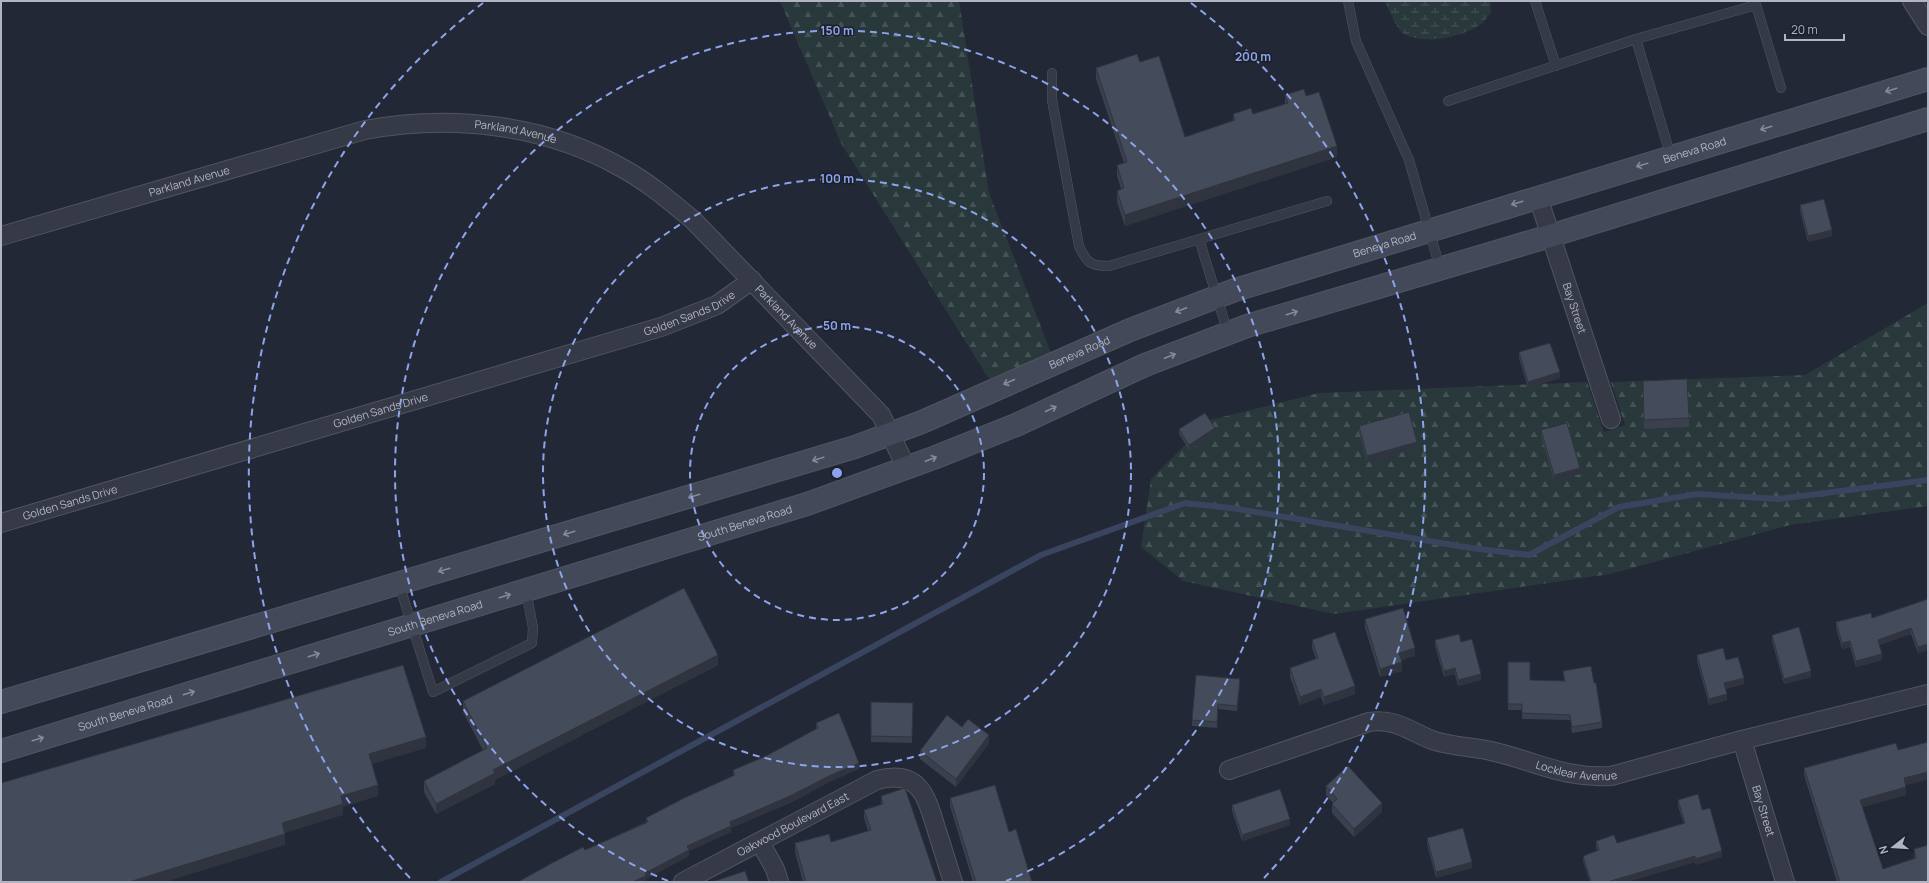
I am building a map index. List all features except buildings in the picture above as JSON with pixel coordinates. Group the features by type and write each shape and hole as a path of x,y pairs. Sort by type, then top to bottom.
{"main road":[{"name":"Beneva Road","path":"399,584 855,447 922,422 1130,330 1235,290 1928,79"},
{"path":"907,469 1016,425 1145,365 1228,333 1550,236 1928,119"},
{"name":"South Beneva Road","path":"1,751 807,504 907,469"},
{"path":"1,702 399,584"}],"street":[{"path":"1912,1 1928,26"},
{"name":"Parkland Avenue","path":"1,236 330,138 393,125 439,122 492,125 537,134 584,149 622,168 663,194 693,220 881,415 907,469"},
{"name":"Bay Street","path":"1538,197 1611,419"},
{"name":"Golden Sands Drive","path":"1,523 661,326 717,305 752,280"},
{"name":"Locklear Avenue","path":"1229,770 1369,722 1379,721 1406,726 1435,741 1496,752 1561,772 1595,777 1626,773 1742,740 1928,694"},
{"name":"Bay Street","path":"1742,740 1785,882"},
{"name":"Oakwood Boulevard East","path":"683,882 877,780 897,776 906,778 918,786 924,793 953,882"},
{"path":"760,842 775,869 779,882"}],"lane":[{"path":"1348,1 1356,41 1409,160 1440,268"},
{"path":"1535,1 1556,66"},
{"path":"1448,101 1636,39 1755,3 1781,88"},
{"path":"1636,39 1671,157"},
{"path":"1052,73 1053,107 1079,246 1088,262 1096,266 1109,266 1327,201"},
{"path":"1199,239 1228,333"},
{"path":"399,584 433,692 532,643 533,628 526,590"}],"green space":[{"path":"780,1 959,1 989,193 1051,353 989,379 841,143"},
{"path":"1385,1 1490,1 1491,12 1481,24 1464,33 1443,38 1421,39 1411,37 1401,31"},
{"path":"1928,303 1928,506 1790,525 1610,574 1334,614 1183,581 1141,547 1151,479 1210,420 1319,393 1587,382 1604,432 1625,425 1611,382 1805,375"}],"waterway":[{"path":"441,882 1041,555 1185,503 1231,508 1471,548 1529,555 1619,507 1697,494 1778,499 1928,480"}]}
